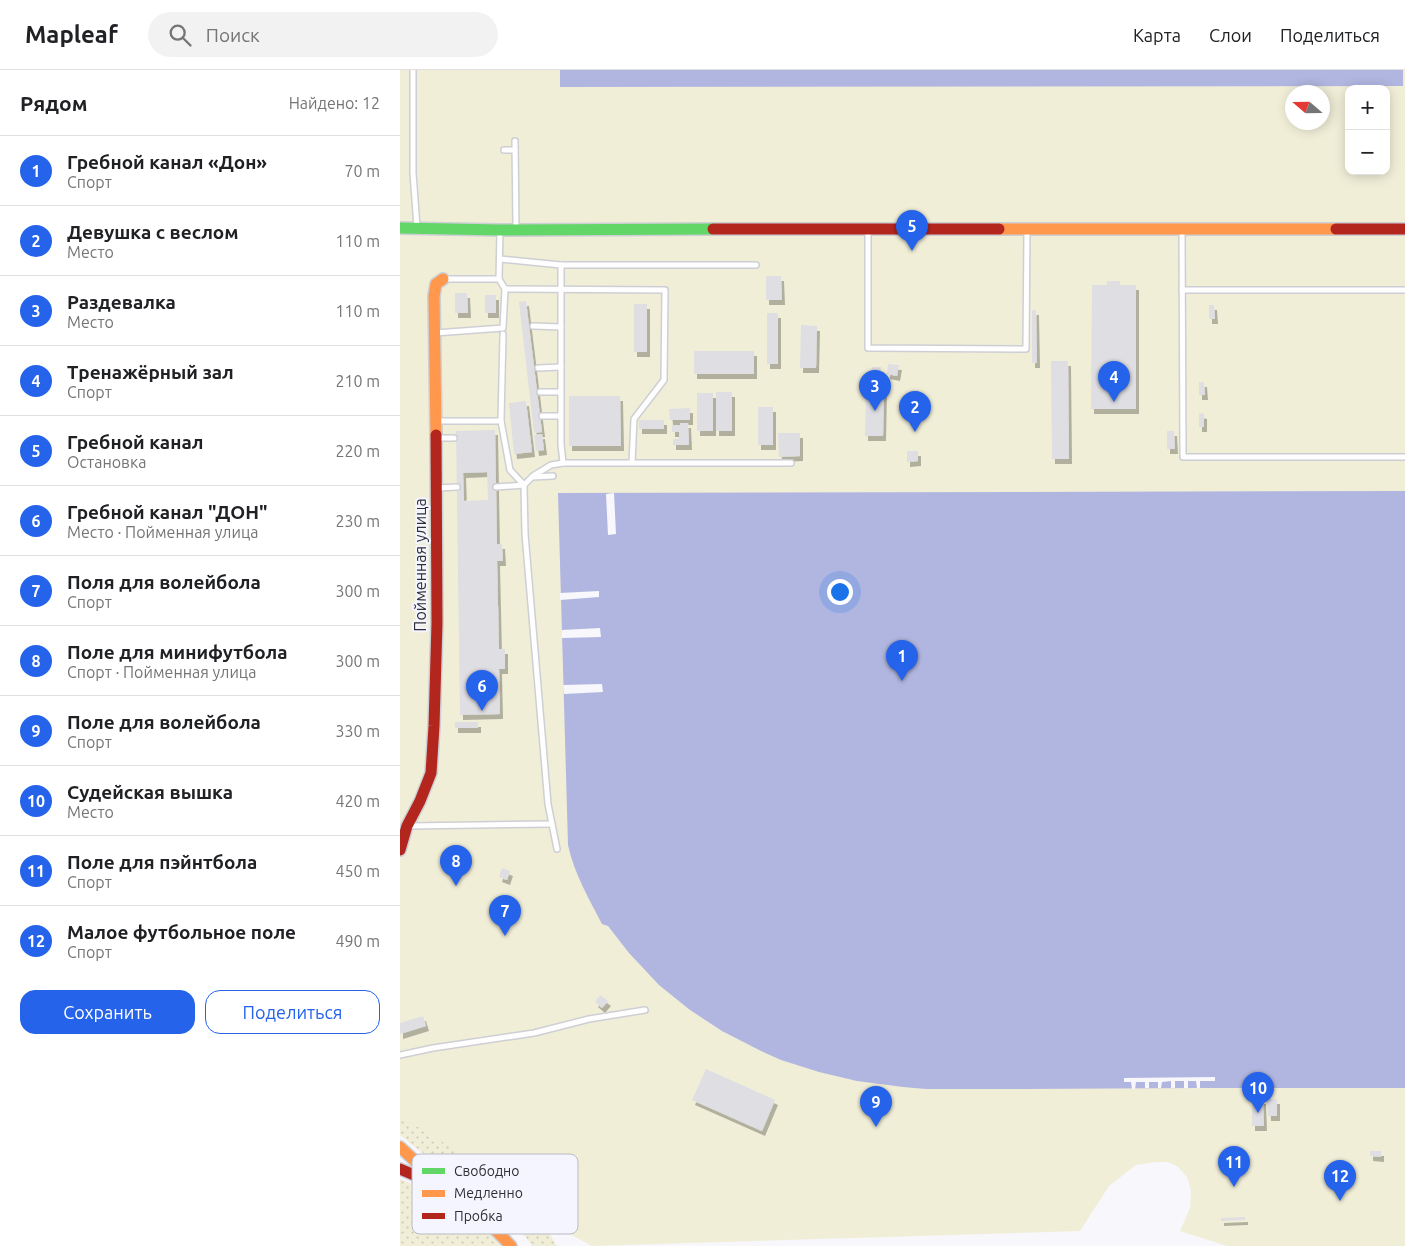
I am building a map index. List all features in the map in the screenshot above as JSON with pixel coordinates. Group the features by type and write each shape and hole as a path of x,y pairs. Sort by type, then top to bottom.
{"street":[{"path":"400,228 500,230 1405,229"},
{"name":"Пойменная улица","path":"400,850 407,826 420,801 430,773 437,623 434,296 436,284 443,279"},
{"path":"400,1148 412,1159"},
{"path":"400,1169 412,1174"},
{"path":"500,1234 510,1244"}],"lane":[{"path":"413,70 413,173 417,228"},
{"path":"515,141 516,230"},
{"path":"504,150 515,150"},
{"path":"1182,228 1183,457 1405,457"},
{"path":"868,229 868,348 1026,349 1027,229"},
{"path":"435,333 502,328 505,289 499,279 500,230"},
{"path":"500,259 561,265 756,265"},
{"path":"561,265 561,416 563,463"},
{"path":"443,279 499,279"},
{"path":"505,289 665,290 664,380 634,418 632,463"},
{"path":"1182,290 1405,290"},
{"path":"533,326 561,327"},
{"path":"503,334 501,421 510,470 524,485 527,554 548,804 557,848"},
{"path":"538,368 561,368"},
{"path":"540,392 561,392"},
{"path":"542,416 561,416"},
{"path":"436,421 501,421"},
{"path":"436,438 454,438"},
{"path":"496,487 524,485 551,464 563,463 791,463"},
{"path":"532,477 553,476"},
{"path":"437,488 457,487"},
{"path":"407,826 552,824"},
{"path":"400,1055 534,1032 589,1019 645,1010"}],"shaded area":[{"path":"400,70 1405,70 1405,1246 1227,1246 1180,1231 1190,1208 1191,1190 1187,1177 1177,1166 1168,1162 1156,1162 1136,1165 1109,1186 1080,1231 592,1246 570,1234 578,1234 578,1154 462,1154 400,1116"},
{"path":"400,1098 490,1124 510,1154 425,1154 400,1135"},
{"path":"400,1179 412,1184 412,1234 491,1234 500,1246 400,1246"},
{"path":"523,1234 551,1234 557,1246 532,1246"}],"water":[{"path":"560,70 1403,70 1403,86 560,87"},
{"path":"1405,491 1405,1088 926,1089 857,1081 781,1060 722,1031 690,1010 659,985 629,953 608,926 602,924 587,895 574,866 568,845 558,493"}],"pier":[{"path":"614,493 616,534 608,535 606,494"},
{"path":"599,591 599,597 560,600 560,593"},
{"path":"600,628 601,637 562,638 562,630"},
{"path":"602,684 603,692 564,694 563,685"},
{"path":"1215,1077 1215,1081 1200,1081 1200,1088 1197,1088 1196,1081 1188,1081 1188,1088 1184,1088 1184,1081 1175,1081 1175,1088 1171,1088 1171,1081 1162,1082 1161,1088 1158,1088 1158,1082 1149,1082 1149,1088 1145,1088 1145,1082 1136,1082 1135,1089 1132,1089 1131,1082 1124,1082 1124,1078"}],"building":[{"path":"766,276 781,276 782,300 766,300"},
{"path":"1107,281 1120,281 1120,285 1136,285 1136,409 1091,409 1092,285 1107,285"},
{"path":"455,293 467,293 468,313 455,313"},
{"path":"485,295 496,295 496,313 485,313"},
{"path":"526,301 542,432 534,433 519,302"},
{"path":"634,304 647,304 647,352 634,352"},
{"path":"1209,305 1214,305 1215,319 1209,319"},
{"path":"1032,310 1036,310 1037,363 1032,363"},
{"path":"767,313 778,313 778,364 767,364"},
{"path":"801,325 817,326 816,368 800,368"},
{"path":"694,351 754,351 754,374 694,374"},
{"path":"1051,361 1068,361 1069,459 1052,459"},
{"path":"888,364 899,365 897,376 887,374"},
{"path":"872,367 881,367 880,376 872,375"},
{"path":"1199,382 1204,382 1205,395 1199,395"},
{"path":"866,387 884,387 883,436 865,436"},
{"path":"716,392 732,392 732,431 716,431"},
{"path":"697,393 713,393 713,431 697,431"},
{"path":"569,396 620,396 621,446 569,446"},
{"path":"526,401 532,452 514,454 509,403"},
{"path":"758,407 773,407 773,445 758,445"},
{"path":"690,408 690,420 670,420 669,409"},
{"path":"1199,413 1204,414 1204,427 1199,427"},
{"path":"639,420 664,420 664,429 639,429"},
{"path":"680,423 688,423 689,445 673,445 673,439 679,439 679,432 672,432 672,425 680,425"},
{"path":"495,430 497,544 502,544 503,561 497,561 499,649 505,649 505,669 499,669 500,714 460,715 456,431","holes":["487,472 488,500 464,501 463,473"]},
{"path":"1167,431 1174,431 1175,449 1167,449"},
{"path":"778,433 800,433 800,456 779,457"},
{"path":"542,434 544,450 536,451 534,435"},
{"path":"907,451 918,451 918,461 907,462"},
{"path":"455,722 478,722 478,728 455,728"},
{"path":"502,868 510,871 507,880 499,877"},
{"path":"600,995 608,1001 602,1008 595,1002"},
{"path":"423,1016 426,1026 400,1034 400,1023"},
{"path":"706,1069 775,1100 762,1131 692,1100"},
{"path":"1252,1099 1263,1099 1264,1126 1252,1126"},
{"path":"1267,1099 1277,1099 1277,1116 1268,1116"},
{"path":"1370,1151 1381,1151 1381,1157 1370,1156"},
{"path":"1245,1217 1245,1220 1221,1221 1221,1218"}],"traffic: fast":[{"path":"400,228 500,230 713,229"}],"traffic: slow":[{"path":"999,229 1336,229"},
{"path":"436,435 434,296 436,284 443,279"},
{"path":"400,1147 412,1158"},
{"path":"499,1234 511,1246"}],"traffic: jam":[{"path":"713,229 999,229"},
{"path":"1336,229 1405,229"},
{"path":"400,850 407,826 420,801 431,773 437,623 436,435"},
{"path":"400,1169 412,1174"}],"place":[{"name":"Гребной канал","path":"912,251"},
{"name":"Тренажёрный зал","path":"1114,402"},
{"name":"Раздевалка","path":"875,411"},
{"name":"Девушка с веслом","path":"915,432"},
{"name":"Гребной канал «Дон»","path":"902,681"},
{"name":"Гребной канал \"ДОН\"","path":"482,711"},
{"name":"Поле для минифутбола","path":"456,886"},
{"name":"Поля для волейбола","path":"505,936"},
{"name":"Судейская вышка","path":"1258,1113"},
{"name":"Поле для волейбола","path":"876,1127"},
{"name":"Поле для пэйнтбола","path":"1234,1187"},
{"name":"Малое футбольное поле","path":"1340,1201"}]}
